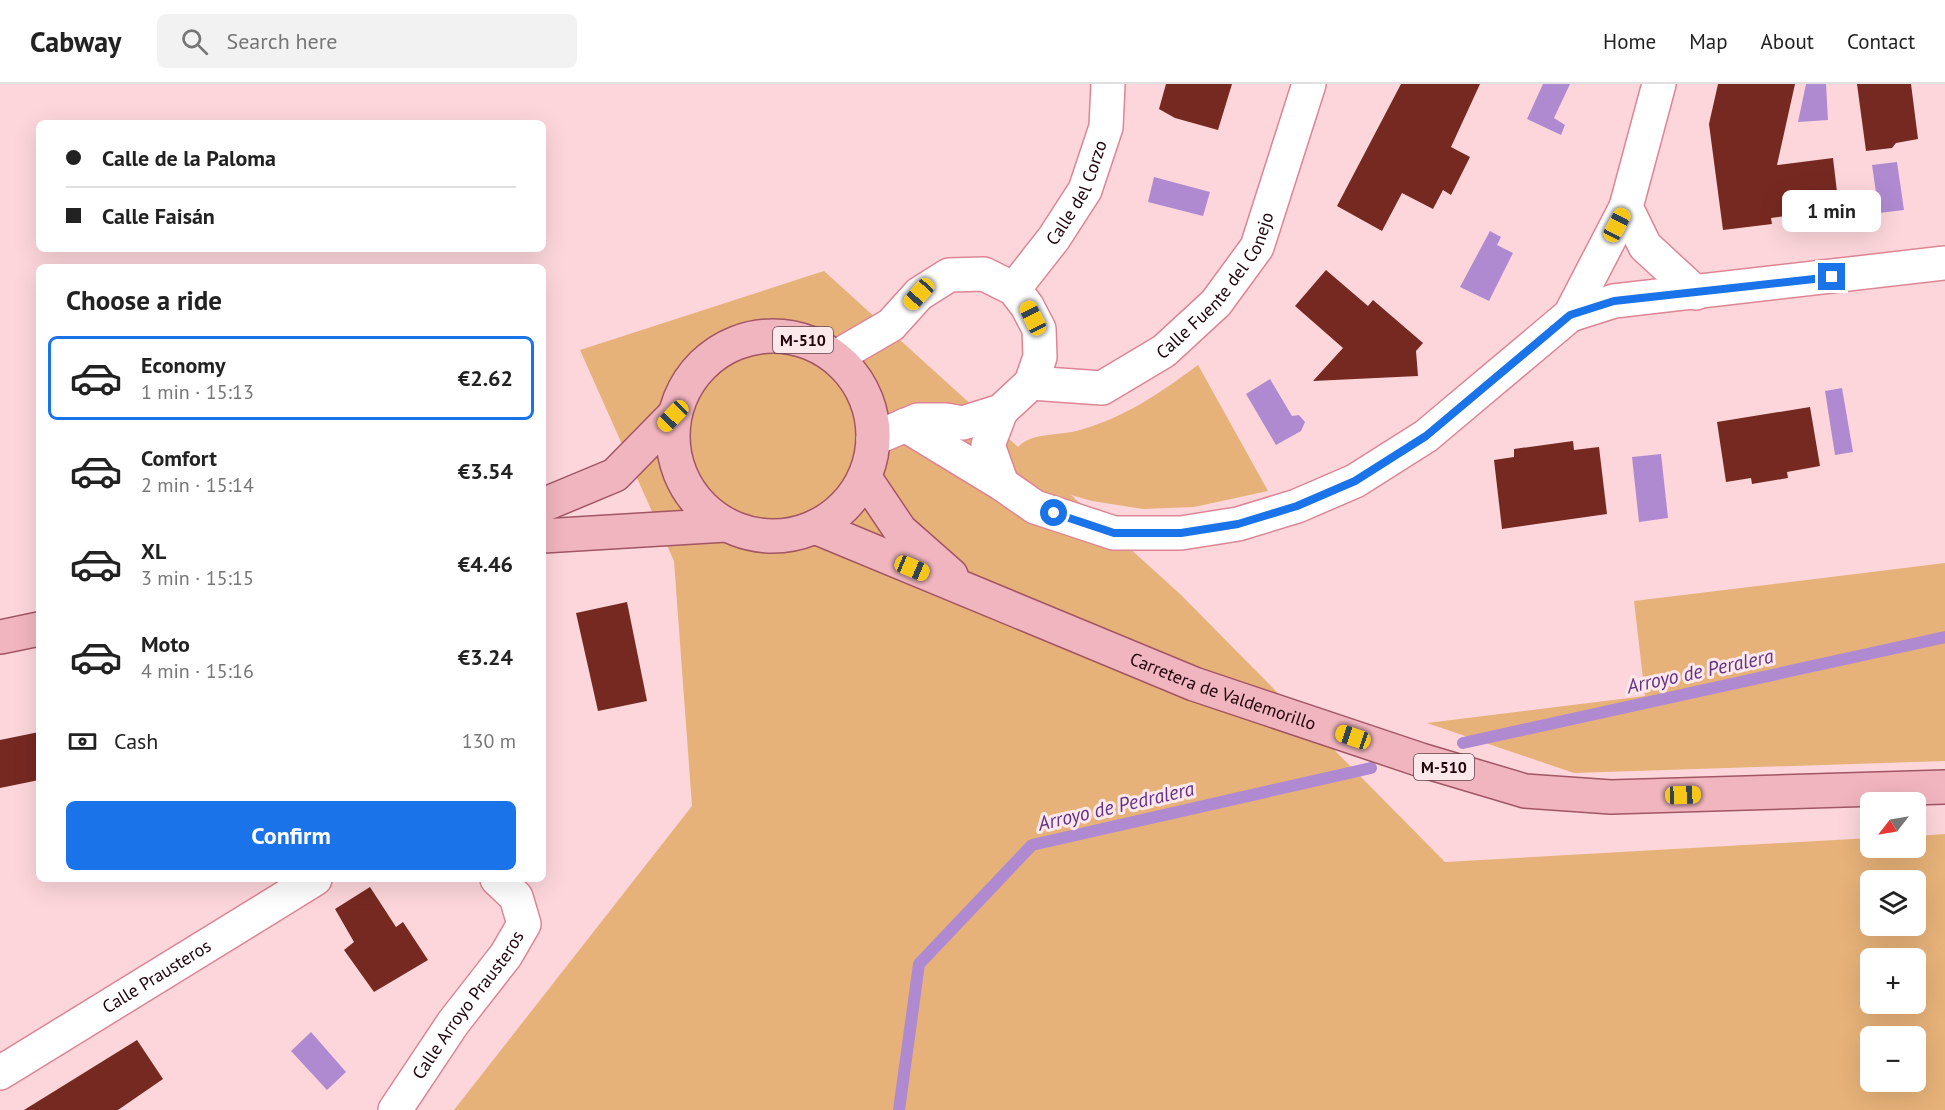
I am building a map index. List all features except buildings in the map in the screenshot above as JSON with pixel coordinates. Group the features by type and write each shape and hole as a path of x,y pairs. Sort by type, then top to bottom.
{"main road":[{"name":"M-510","path":"781,335 810,342 836,357 856,380 869,408 873,439 871,458 865,478 852,498 835,515 815,527 786,536 755,535 726,525 700,506 681,480 672,448 673,416 683,388 701,364 724,346 752,337 781,335"},
{"name":"M-510","path":"546,504 615,475 673,416"},
{"name":"Carretera de Valdemorillo","path":"865,478 900,530 970,592"},
{"name":"M-510","path":"546,536 726,525"},
{"name":"Carretera de Valdemorillo","path":"815,527 1194,684 1421,760 1525,791 1611,797 1945,787"},
{"path":"0,637 36,630"}],"street":[{"name":"Calle del Corzo","path":"1014,288 1054,238 1084,190 1106,127 1108,84"},
{"name":"Calle Fuente del Conejo","path":"1031,383 1102,388 1164,351 1216,303 1257,247 1309,84"},
{"path":"1570,315 1626,207 1659,84"},
{"path":"1626,207 1646,246 1696,293"},
{"path":"905,426 1002,484 1035,507 1114,533 1181,533 1238,524 1297,506 1355,481 1426,436 1570,315 1614,301 1945,263"},
{"path":"836,357 891,325 919,294 949,275 984,274 1014,288 1039,329 1040,357 1031,383 1001,411 963,423 946,420 918,420 873,439"},
{"path":"1001,411 988,445 1002,484"},
{"name":"Calle Prausteros","path":"0,1073 310,882"},
{"name":"Calle Arroyo Prausteros","path":"395,1110 453,1023 506,955 524,924 506,888"}],"shaded area":[{"path":"1543,84 1570,84 1554,118 1565,125 1561,135 1527,119"},
{"path":"1806,84 1826,84 1828,120 1798,122"},
{"path":"1897,162 1904,210 1879,213 1872,165"},
{"path":"1154,177 1210,192 1203,216 1148,202"},
{"path":"1490,231 1501,237 1497,245 1513,253 1489,301 1460,287"},
{"path":"824,271 1018,447 1031,439 1073,432 1097,425 1128,411 1198,365 1268,491 1194,507 1143,509 1092,501 1071,495 1181,595 1445,862 1860,839 1860,858 1926,858 1926,835 1945,834 1945,1110 454,1110 692,806 674,561 580,350"},
{"path":"1270,379 1292,416 1299,415 1305,422 1301,431 1276,445 1246,394"},
{"path":"1842,388 1853,452 1835,455 1825,391"},
{"path":"1661,454 1668,518 1639,522 1632,457"},
{"path":"1945,563 1945,761 1574,773 1427,723 1645,696 1634,601"},
{"path":"311,1032 346,1072 327,1090 291,1051"}],"waterway":[{"name":"Arroyo de Peralera","path":"1463,743 1945,637"},
{"name":"Arroyo de Pedralera","path":"899,1110 919,964 1032,845 1371,768"}],"route":[{"path":"1054,513 1114,533 1181,533 1238,524 1297,506 1355,481 1426,436 1570,315 1614,301 1832,277"}]}
